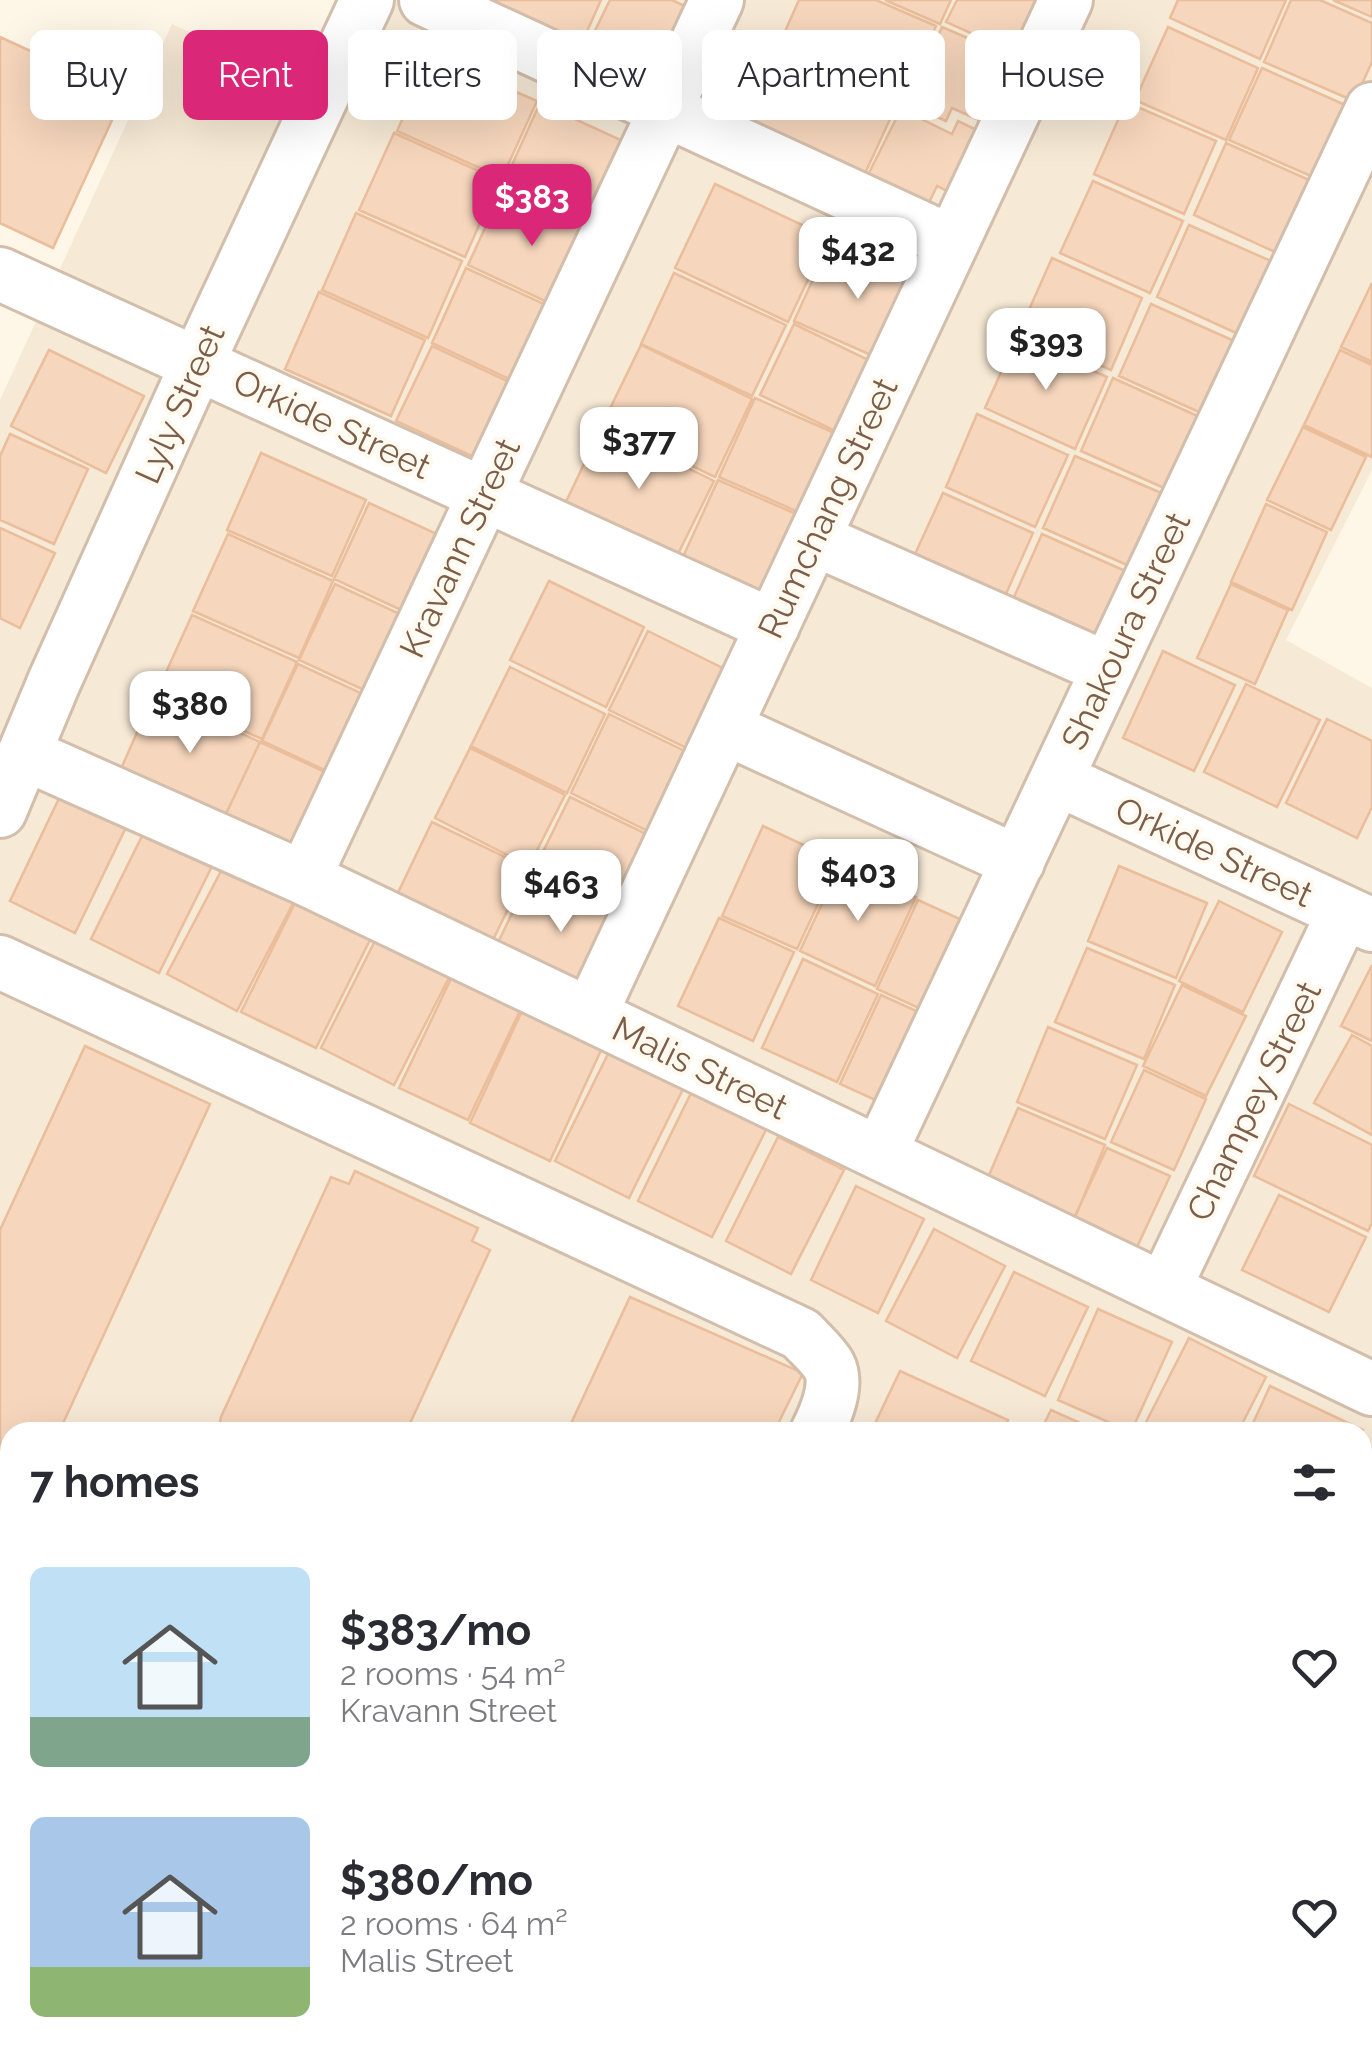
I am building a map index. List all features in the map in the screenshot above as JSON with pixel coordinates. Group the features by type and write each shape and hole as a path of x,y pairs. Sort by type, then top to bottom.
{"street":[{"name":"Lyly Street","path":"0,811 198,362 366,0"},
{"path":"426,0 537,51"},
{"name":"Kravann Street","path":"682,74 717,0"},
{"name":"Rumchang Street","path":"590,1015 1066,0"},
{"name":"Shakoura Street","path":"880,1154 1372,110"},
{"path":"682,118 952,242"},
{"name":"Kravann Street","path":"304,878 660,120"},
{"name":"Orkide Street","path":"0,274 773,626"},
{"path":"814,539 1108,670"},
{"path":"725,728 1018,862"},
{"name":"Malis Street","path":"25,754 304,878 1372,1389"},
{"name":"Orkide Street","path":"1057,778 1358,919"},
{"name":"Champey Street","path":"1164,1289 1358,919"},
{"path":"0,962 801,1334 830,1367 833,1383 822,1422"}],"shaded area":[{"path":"356,0 1372,0 1372,470 1286,640 1372,688 1372,1422 0,1422 0,400 128,120 163,120 163,44 172,24 185,30 183,120 328,120 328,57"}],"building":[{"path":"475,0 601,0 588,30 542,30"},
{"path":"610,0 672,0 704,15 682,60 682,30 595,30"},
{"path":"799,0 876,0 936,26 934,30 786,30"},
{"path":"885,0 951,0 940,24"},
{"path":"957,0 1053,0 1039,30 965,31 946,22"},
{"path":"1178,0 1286,0 1260,59 1170,18"},
{"path":"1291,0 1320,0 1372,23 1372,62 1354,101 1264,62"},
{"path":"1333,0 1372,0 1372,17"},
{"path":"942,27 965,37 965,114 952,108 946,121 945,30 941,30"},
{"path":"1168,27 1258,68 1226,140 1140,102 1140,89"},
{"path":"0,37 30,51 30,120 112,120 53,248 0,223"},
{"path":"1262,68 1352,108 1320,180 1229,140"},
{"path":"517,92 537,101 502,178 397,131 402,120 517,120"},
{"path":"1140,108 1216,141 1184,214 1094,174 1118,120 1140,120"},
{"path":"537,110 537,120 577,120 636,147 596,231 502,187"},
{"path":"753,120 890,120 861,182 748,130"},
{"path":"896,120 923,120 952,134 958,121 996,139 965,200 937,186 925,211 865,181"},
{"path":"979,120 1001,120 997,128"},
{"path":"394,133 499,180 465,257 359,210"},
{"path":"1226,143 1316,183 1284,256 1194,215"},
{"path":"1093,181 1183,221 1150,293 1060,253"},
{"path":"715,184 828,237 788,322 675,268"},
{"path":"503,189 596,233 560,308 468,265"},
{"path":"356,213 462,261 428,338 322,290"},
{"path":"1189,225 1280,265 1247,338 1157,297"},
{"path":"830,242 922,282 887,362 794,321"},
{"path":"1052,258 1142,298 1111,370 1020,330"},
{"path":"466,268 559,311 524,386 432,343"},
{"path":"674,273 786,325 752,396 641,344"},
{"path":"1372,283 1372,362 1341,347"},
{"path":"319,292 425,340 391,416 285,369"},
{"path":"1151,304 1241,344 1208,416 1119,376"},
{"path":"794,324 883,367 850,438 760,395"},
{"path":"1017,337 1107,377 1075,449 985,408"},
{"path":"641,345 752,399 715,477 603,423"},
{"path":"432,346 524,389 489,464 396,421"},
{"path":"49,350 144,396 106,473 11,426"},
{"path":"1340,350 1372,365 1372,457 1304,425"},
{"path":"1113,378 1202,418 1171,491 1081,451"},
{"path":"755,398 848,439 812,518 719,477"},
{"path":"977,414 1068,455 1035,527 946,487"},
{"path":"602,426 714,481 676,558 565,504"},
{"path":"1303,427 1366,457 1331,530 1267,500"},
{"path":"10,434 88,469 54,544 0,520 0,456"},
{"path":"261,453 366,500 332,576 227,530"},
{"path":"1075,456 1166,495 1134,568 1043,528"},
{"path":"718,480 810,520 774,600 682,559"},
{"path":"943,493 1033,533 1001,605 910,565"},
{"path":"369,503 448,539 412,615 334,579"},
{"path":"1266,504 1327,532 1292,610 1231,582"},
{"path":"0,528 55,553 20,628 0,618"},
{"path":"228,534 333,581 299,658 193,611"},
{"path":"1042,534 1132,574 1100,646 1010,606"},
{"path":"549,581 644,627 606,707 510,660"},
{"path":"335,584 413,620 377,696 299,660"},
{"path":"1231,584 1288,610 1255,684 1197,658"},
{"path":"192,615 297,662 262,739 157,692"},
{"path":"648,631 743,678 705,757 609,710"},
{"path":"1163,651 1235,685 1194,771 1123,738"},
{"path":"298,664 376,700 340,777 262,741"},
{"path":"510,667 605,714 567,793 471,746"},
{"path":"1246,684 1320,720 1277,807 1204,772"},
{"path":"154,694 260,742 224,818 120,771"},
{"path":"609,714 705,761 666,840 571,793"},
{"path":"1327,719 1372,741 1372,807 1357,838 1286,803"},
{"path":"260,742 338,778 303,855 224,818"},
{"path":"470,748 565,795 529,866 435,818"},
{"path":"64,788 130,819 75,933 10,901"},
{"path":"570,797 665,843 628,916 534,870"},
{"path":"150,820 218,854 159,973 91,939"},
{"path":"432,822 528,868 489,948 394,901"},
{"path":"763,826 838,861 797,949 722,916"},
{"path":"229,856 299,892 237,1011 167,974"},
{"path":"841,863 916,897 875,986 800,951"},
{"path":"1119,866 1207,903 1176,978 1088,941"},
{"path":"532,872 628,919 589,997 494,951"},
{"path":"918,900 993,934 952,1023 877,989"},
{"path":"296,901 371,938 316,1048 241,1012"},
{"path":"1219,901 1282,932 1243,1012 1179,981"},
{"path":"719,918 794,952 753,1041 678,1006"},
{"path":"380,931 454,968 394,1085 321,1048"},
{"path":"1087,948 1175,985 1144,1059 1055,1022"},
{"path":"803,959 878,994 837,1082 762,1048"},
{"path":"1372,965 1372,1041 1341,1026"},
{"path":"457,966 526,998 468,1120 399,1088"},
{"path":"1182,985 1246,1016 1206,1096 1143,1066"},
{"path":"881,995 956,1029 915,1118 840,1084"},
{"path":"528,998 608,1035 550,1161 470,1123"},
{"path":"1048,1027 1137,1065 1105,1139 1017,1102"},
{"path":"1352,1035 1372,1046 1372,1135 1314,1103"},
{"path":"614,1042 688,1079 629,1198 555,1161"},
{"path":"85,1046 210,1104 64,1422 0,1422 0,1230"},
{"path":"1144,1070 1206,1099 1174,1170 1111,1142"},
{"path":"697,1081 772,1118 712,1237 638,1201"},
{"path":"1289,1104 1372,1145 1372,1223 1368,1231 1254,1176"},
{"path":"1018,1108 1105,1145 1074,1220 986,1182"},
{"path":"778,1137 844,1170 791,1274 726,1241"},
{"path":"1107,1148 1170,1176 1137,1247 1074,1218"},
{"path":"355,1171 478,1228 472,1241 490,1250 411,1422 220,1422 331,1177 349,1184"},
{"path":"856,1186 924,1219 878,1313 811,1280"},
{"path":"1279,1195 1366,1237 1329,1312 1242,1270"},
{"path":"934,1229 1005,1266 957,1358 886,1321"},
{"path":"1014,1272 1088,1307 1045,1396 971,1361"},
{"path":"630,1297 803,1373 779,1422 572,1422"},
{"path":"1098,1309 1172,1342 1136,1422 1108,1422 1058,1400"},
{"path":"1189,1338 1266,1377 1243,1422 1146,1422"},
{"path":"900,1371 1008,1420 1007,1422 876,1422"},
{"path":"1270,1386 1346,1422 1254,1422"},
{"path":"1051,1410 1078,1422 1045,1422"}]}
